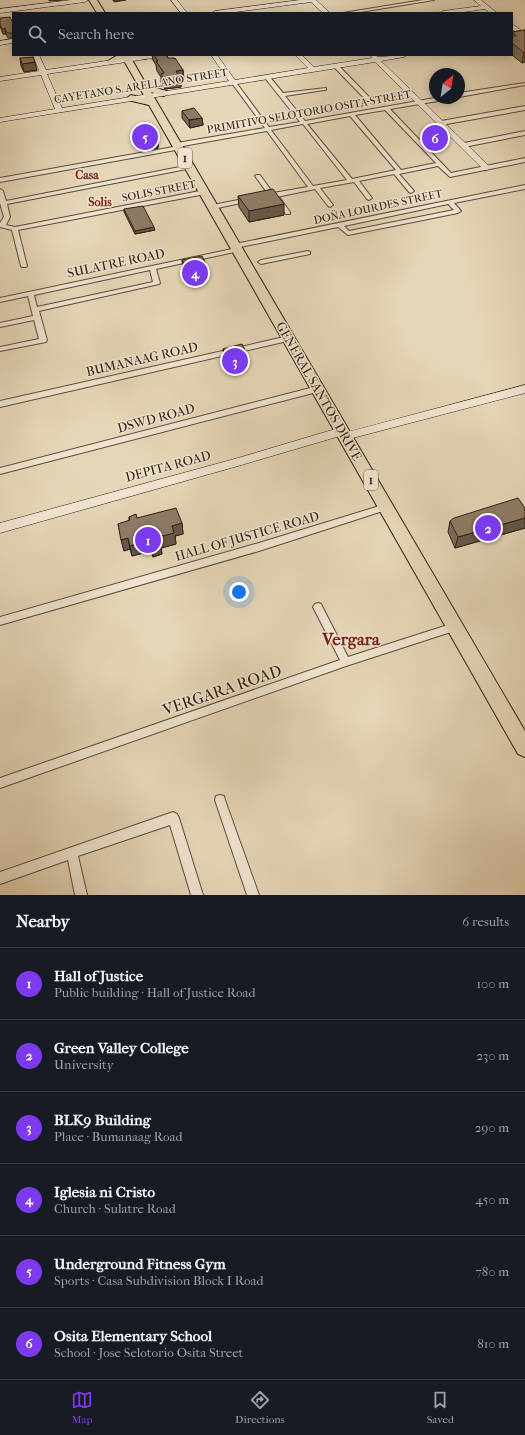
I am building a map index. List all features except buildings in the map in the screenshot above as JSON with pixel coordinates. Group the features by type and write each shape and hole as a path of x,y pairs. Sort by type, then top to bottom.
{"highway":[{"path":"93,0 100,12"},
{"path":"110,62 145,57"},
{"name":"GENERAL SANTOS DRIVE","path":"127,59 525,748"},
{"path":"131,98 164,93"},
{"path":"131,98 164,93"}],"street":[{"path":"0,11 86,0"},
{"path":"174,0 183,12"},
{"path":"246,0 257,12"},
{"path":"223,12 283,2 312,0 326,12"},
{"path":"352,12 432,0"},
{"path":"477,0 493,12"},
{"path":"449,12 486,6"},
{"path":"513,27 523,36"},
{"path":"0,43 12,41"},
{"path":"36,56 59,110"},
{"path":"145,57 152,56"},
{"path":"215,56 268,129 314,188 330,205"},
{"path":"299,56 312,69"},
{"name":"CAYETANO S. ARELLANO STREET","path":"164,93 336,66 375,57 390,56"},
{"path":"375,57 487,168"},
{"path":"0,79 110,62"},
{"path":"336,66 369,100"},
{"path":"267,77 304,123 369,198"},
{"path":"465,94 525,84"},
{"path":"282,95 324,89"},
{"name":"CAYETANO S. ARELLANO STREET","path":"0,120 131,98"},
{"name":"PRIMITIVO SELOTORIO OSITA STREET","path":"0,180 164,151 268,129 429,100"},
{"path":"386,108 450,175 525,160"},
{"path":"441,123 525,108"},
{"path":"351,114 398,172 411,191"},
{"path":"464,145 525,133"},
{"path":"264,197 440,164"},
{"path":"3,203 190,167"},
{"path":"258,176 288,213"},
{"name":"DOÑA LOURDES STREET","path":"236,248 525,187"},
{"path":"0,191 7,218 1,225"},
{"name":"SOLIS STREET","path":"1,225 14,229 205,192"},
{"path":"213,207 257,198"},
{"path":"340,225 348,233 458,211 450,202"},
{"path":"14,229 24,266"},
{"name":"SULATRE ROAD","path":"0,300 152,268 236,248"},
{"path":"261,262 308,253"},
{"path":"0,325 36,313 157,283 152,268"},
{"path":"0,349 44,340 30,293"},
{"name":"BUMANAAG ROAD","path":"0,404 289,338"},
{"name":"DSWD ROAD","path":"0,471 318,389"},
{"name":"DEPITA ROAD","path":"0,528 343,433 525,389"},
{"name":"HALL OF JUSTICE ROAD","path":"0,621 259,546 386,507"},
{"path":"318,608 346,662"},
{"name":"VERGARA ROAD","path":"0,783 346,662 454,627"},
{"path":"220,800 253,895"},
{"path":"0,878 173,818 197,895"},
{"path":"72,853 81,895"}],"place":[{"name":"Underground Fitness Gym","path":"145,137"},
{"name":"Osita Elementary School","path":"435,138"},
{"name":"Iglesia ni Cristo","path":"195,273"},
{"name":"BLK9 Building","path":"235,361"},
{"name":"Green Valley College","path":"488,528"},
{"name":"Hall of Justice","path":"148,540"}],"district":[{"name":"Casa","path":"87,175"},
{"name":"Solis","path":"100,202"},
{"name":"Vergara","path":"351,639"}]}
